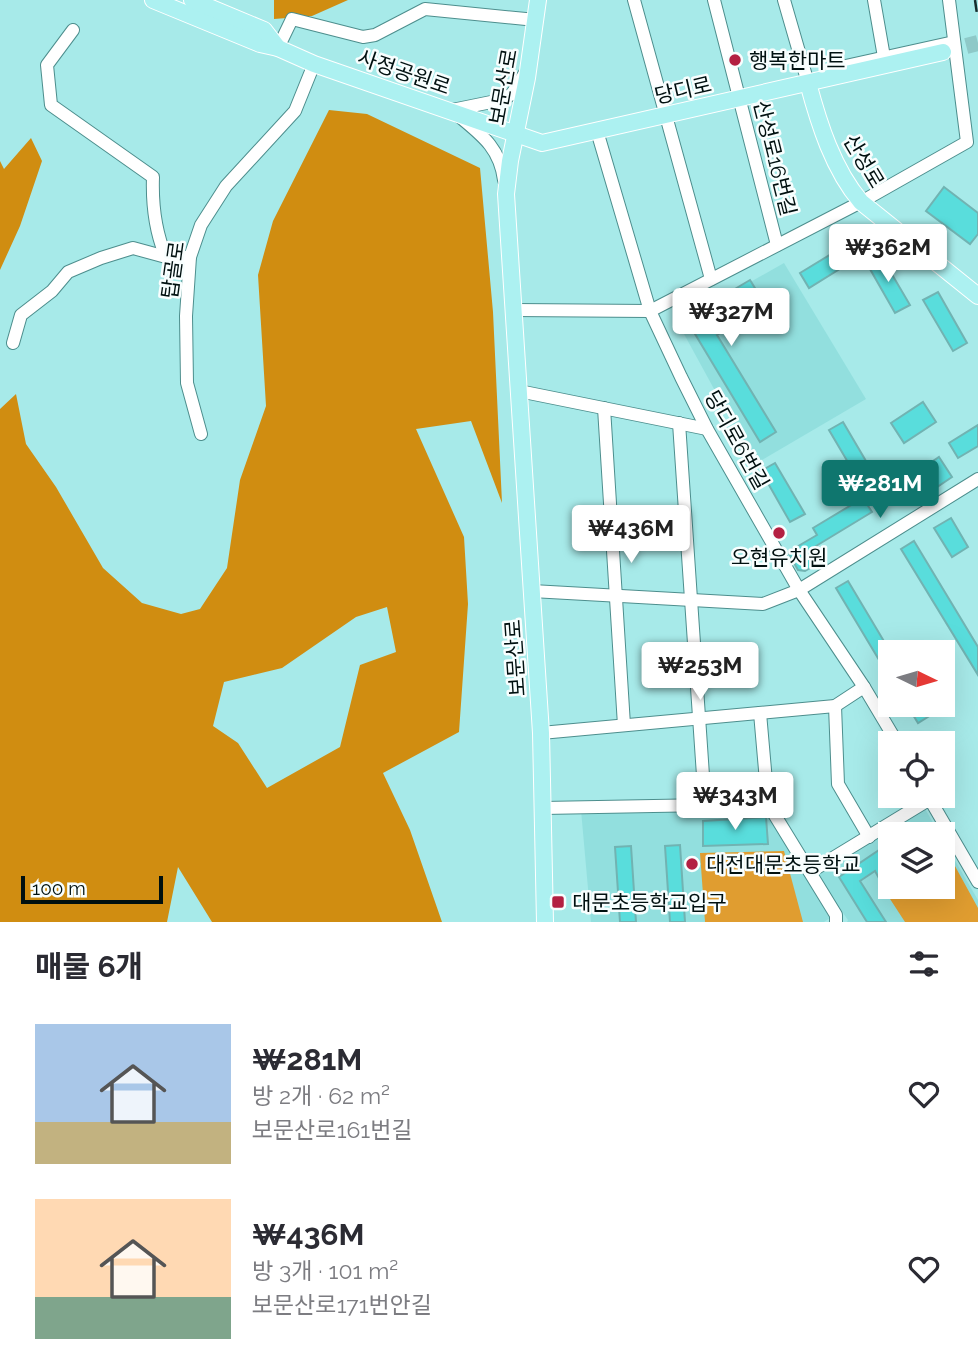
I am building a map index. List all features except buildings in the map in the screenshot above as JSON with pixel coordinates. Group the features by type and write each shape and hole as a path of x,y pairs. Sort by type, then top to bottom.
{"main road":[{"name":"사정공원로","path":"153,0 260,44 278,48 314,64 452,110 516,135"},
{"name":"사정공원로","path":"192,0 264,30 278,48"},
{"name":"보문산로","path":"538,0 506,194 541,733 545,922"},
{"name":"당디로","path":"516,135 542,143 950,50"},
{"name":"산성로","path":"808,83 821,128 851,190 861,202 978,296"}],"street":[{"path":"634,0 711,279"},
{"name":"산성로16번길","path":"714,0 777,245"},
{"name":"산성로","path":"784,0 808,83"},
{"path":"874,0 884,57"},
{"path":"514,310 650,311 861,202 967,142 950,50 949,0"},
{"path":"278,48 292,19 363,37 375,35 423,5 450,6 536,20"},
{"path":"73,30 47,65 51,105 153,177 157,238 166,257"},
{"path":"828,78 841,67 884,57 950,50"},
{"name":"탑골로","path":"201,434 187,383 186,316 190,257 201,225 226,186 295,111 314,64"},
{"path":"452,110 501,100 512,93 529,67"},
{"path":"452,110 481,135 502,162 506,194"},
{"name":"당디로6번길","path":"597,131 650,311 707,429 799,590 890,731"},
{"path":"13,343 21,315 52,291 68,272 133,248 166,257 190,257"},
{"path":"519,391 707,429"},
{"path":"604,408 624,725"},
{"path":"679,423 705,805"},
{"path":"532,591 763,604 799,590 978,479"},
{"path":"541,733 835,706 864,687"},
{"path":"835,706 838,784 869,837"},
{"path":"760,713 768,804 836,915 836,922"},
{"path":"543,808 768,804"},
{"path":"810,873 914,808"},
{"path":"935,808 978,882"}],"shaded area":[{"path":"274,0 348,0 312,16 274,19"},
{"path":"329,110 367,114 480,168 493,312 502,503 471,421 416,429 464,537 468,604 459,732 383,773 410,830 442,922 212,922 178,867 167,922 0,922 0,409 16,394 26,444 56,487 103,568 142,603 181,614 200,609 227,568 240,480 266,406 258,275 273,221","holes":["387,607 396,652 360,665 340,747 267,788 238,743 213,726 224,682 282,668 356,617"]},
{"path":"31,138 42,161 20,226 0,270 0,161 4,169"},
{"path":"784,263 866,399 755,464 678,323"},
{"path":"925,808 933,822 900,822"},
{"name":"대전대문초등학교","path":"767,809 830,918 824,922 591,922 581,810"},
{"path":"878,836 878,899 955,899 955,861 978,900 978,922 847,922 816,874"},
{"path":"784,851 803,922 705,922 700,853"},
{"path":"955,866 978,908 978,922 905,922 890,899 955,899"}],"tunnel":[{"path":"943,52 978,43"}],"railway":[{"path":"975,0 978,21"}],"place":[{"name":"행복한마트","path":"735,60"},
{"name":"오현유치원","path":"779,533"},
{"name":"대전대문초등학교","path":"692,864"},
{"name":"대문초등학교입구","path":"558,902"}]}
